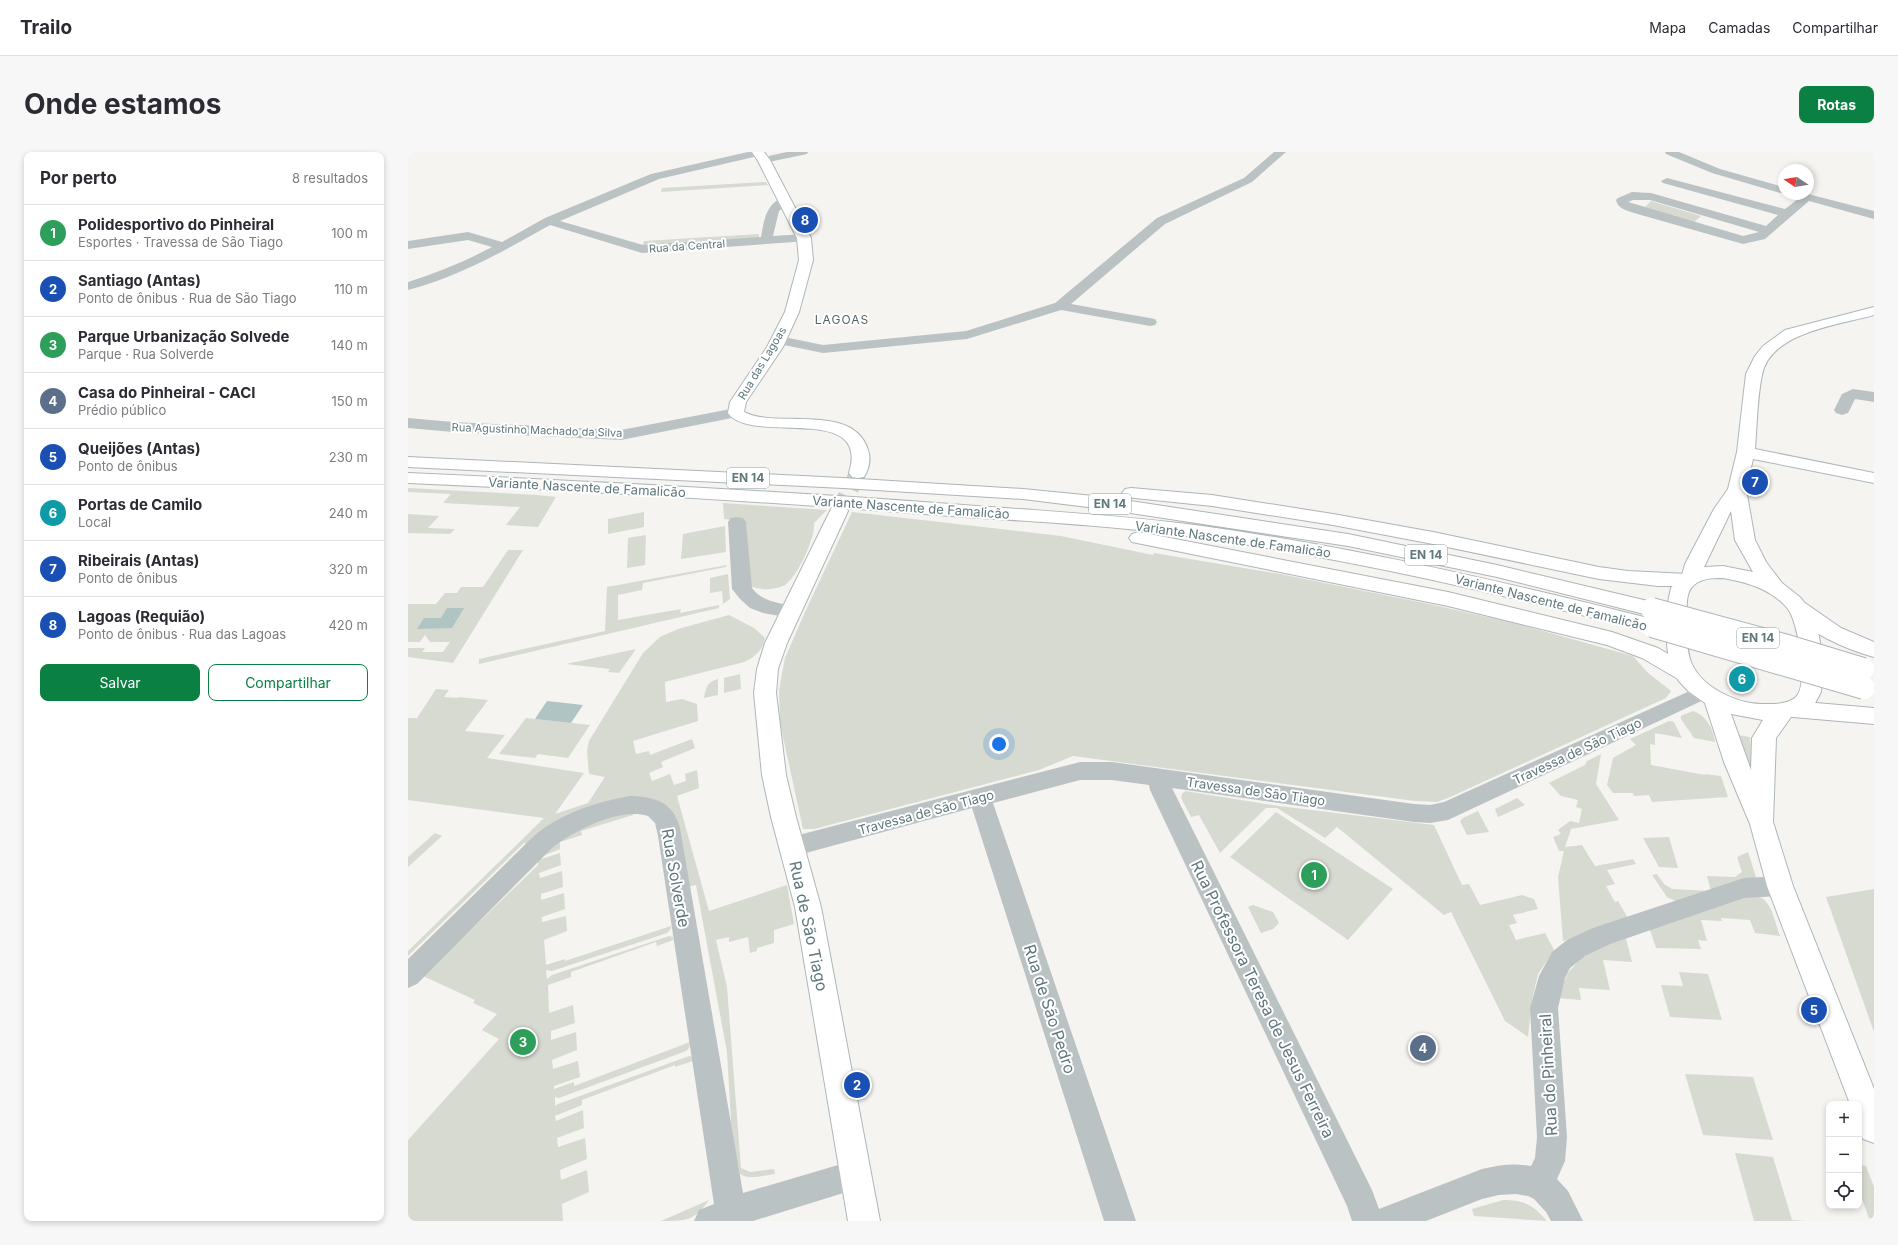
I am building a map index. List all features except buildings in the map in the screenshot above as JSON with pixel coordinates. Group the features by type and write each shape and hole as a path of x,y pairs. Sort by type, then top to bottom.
{"main road":[{"name":"Rua das Lagoas","path":"738,415 738,402 779,340 797,296 806,260 804,238 760,155"},
{"path":"1686,674 1680,661 1677,626 1677,600 1682,586 1690,579 1695,564 1723,509 1737,489 1746,452 1754,374 1763,356 1778,340 1790,333 1803,328 1874,311"},
{"path":"738,415 763,422 823,425 838,429 850,436 859,445 862,462 858,473"},
{"path":"1746,452 1874,478"},
{"name":"Variante Nascente de Famalicão","path":"408,462 843,483 1023,494 1196,516 1348,540 1497,571 1652,618 1869,680"},
{"name":"Variante Nascente de Famalicão","path":"408,478 840,502 1032,516 1191,531 1345,556 1652,618"},
{"path":"1737,489 1745,540 1757,564 1774,586 1798,608 1826,629 1857,644 1874,650"},
{"path":"1023,494 1101,492 1153,494 1217,501 1446,540 1608,576 1646,580 1690,579 1706,573 1723,572 1743,575 1774,586"},
{"name":"Rua de São Tiago","path":"839,511 768,664 766,698 773,767 781,810 801,876 808,907 864,1221"},
{"path":"1032,516 1448,599 1629,644 1650,653 1686,674 1709,695 1731,706 1754,712 1788,710 1874,716"},
{"path":"1762,824 1764,738 1772,724 1788,710 1806,700 1812,682 1807,630 1798,608"},
{"path":"1709,695 1762,824 1780,886 1874,1128"}],"street":[{"path":"408,286 431,279 481,258 549,221 655,176 760,155 803,152"},
{"path":"769,356 823,349 967,335 1060,306 1161,221 1248,180 1281,152"},
{"path":"1670,152 1716,171 1778,189"},
{"path":"1667,181 1788,214"},
{"path":"1767,230 1651,197 1632,196 1622,200 1623,204 1629,208 1733,238 1752,239 1761,236 1804,200"},
{"path":"1814,199 1873,213"},
{"path":"766,241 773,210 785,201"},
{"name":"Rua da Central","path":"549,221 642,249 804,238"},
{"path":"408,245 456,236 468,236 502,246"},
{"path":"1060,306 1150,322"},
{"path":"779,340 823,349"},
{"path":"1842,410 1847,397 1853,394 1874,397"},
{"name":"Rua Agustinho Machado da Silva","path":"408,423 453,427 621,434 738,415"},
{"path":"737,522 742,589 747,598 755,604 791,612"},
{"name":"Travessa de São Tiago","path":"791,847 1080,771 1112,772 1430,814 1448,811 1709,695"},
{"name":"Rua Professora Teresa de Jesus Ferreira","path":"1160,778 1160,790 1354,1186 1368,1221"},
{"name":"Rua de São Pedro","path":"980,798 1120,1221"},
{"name":"Rua Solverde","path":"408,976 543,842 559,829 582,818 631,804 646,806 658,810 665,819 676,873 721,1217 855,1175"},
{"name":"Rua do Pinheiral","path":"1538,1183 1550,1161 1552,1137 1544,1008 1552,976 1562,960 1576,948 1624,928 1744,888 1780,886"},
{"path":"1387,1221 1481,1183 1506,1178 1524,1179 1538,1183 1553,1196 1567,1221"}],"shaded area":[{"path":"766,182 768,185 661,192 662,188"},
{"path":"1651,201 1701,216 1693,223 1644,208"},
{"path":"759,234 759,239 642,247 644,241"},
{"path":"408,488 556,497 538,527 506,525 520,507 443,503 451,494 408,492"},
{"path":"723,503 827,510 814,523 812,538 804,558 794,576 783,586 771,589 760,589 752,587 750,580 746,522 724,519"},
{"path":"644,512 644,527 608,534 608,519"},
{"path":"852,512 1061,536 1153,555 1154,553 1280,574 1429,604 1514,623 1633,656 1647,672 1671,691 1666,698 1437,802 1415,801 1073,756 1039,770 814,829 803,829 780,723 779,690 785,658"},
{"path":"408,514 439,516 428,528 455,529 450,534 408,533"},
{"path":"725,526 726,552 681,559 683,534"},
{"path":"646,535 645,565 627,568 628,538"},
{"path":"508,550 523,550 453,663 408,657 408,648 425,648 422,652 443,652 450,642 430,642 425,635 420,642 408,642 408,604 436,604 445,593 457,593 461,587 483,587"},
{"path":"727,565 726,567 643,583 642,590 618,595 618,620 681,609 680,613 719,605 719,608 479,664 479,659 605,631 607,587"},
{"path":"728,574 730,599 723,604 722,591 710,593 710,578"},
{"path":"447,608 464,608 452,628 417,629 424,618 441,618"},
{"path":"729,615 754,628 765,638 760,650 752,658 744,662 665,682 666,702 682,699 697,704 698,721 633,741 636,754 649,751 650,755 692,739 695,748 661,762 663,767 649,773 652,781 670,774 674,785 686,781 685,774 697,770 699,788 677,796 709,911 787,885 794,924 774,930 774,943 757,948 757,951 750,953 748,937 729,942 729,937 716,940 727,987 741,1168 750,1172 774,1169 775,1174 755,1177 741,1174 736,1168 733,1158 727,1052 696,885 687,887 650,800 532,846 524,843 408,956 408,951 544,818 408,800 408,718 417,718 436,689 449,690 444,697 488,700 465,731 505,735 487,758 584,773 555,814 588,803 605,777 589,774 587,751 589,741 643,653 660,637 678,629"},
{"path":"636,649 619,673 608,672 610,669 566,664"},
{"path":"740,674 741,689 724,693 724,678"},
{"path":"718,679 718,695 704,698 705,691 709,683"},
{"path":"547,701 583,705 571,723 535,719"},
{"path":"1693,711 1702,716 1711,727 1715,742 1694,738 1681,719 1681,716"},
{"path":"526,718 590,725 568,758 538,754 535,758 499,754"},
{"path":"1669,721 1674,722 1682,738 1655,733 1655,745 1650,744 1651,765 1705,775 1721,776 1728,797 1652,802 1649,795 1634,796 1633,793 1613,793 1607,785 1613,758 1636,745 1630,739"},
{"path":"1738,735 1750,737 1752,775"},
{"path":"1601,754 1596,784 1619,820 1571,829 1565,847 1582,845 1595,866 1633,859 1636,864 1607,870 1615,884 1606,886 1615,902 1618,901 1629,920 1563,941 1558,877 1564,851 1559,851 1553,837 1561,834 1558,830 1570,821 1579,823 1582,809 1576,807 1578,800 1561,796 1549,783 1585,765 1587,761"},
{"path":"1185,791 1279,806 1434,825 1462,885 1469,884 1480,905 1522,895 1534,899 1538,909 1513,915 1517,923 1509,925 1516,940 1545,933 1554,950 1538,974 1532,1000 1528,1037 1505,1021 1451,912 1444,915 1337,827 1325,838 1277,808 1266,808 1220,853 1199,815 1191,817 1181,798"},
{"path":"1517,798 1525,805 1498,817 1495,809"},
{"path":"633,811 633,815 581,831 582,835 560,842 560,849 545,855 563,838 585,826 609,817"},
{"path":"1478,811 1489,832 1467,835 1460,821"},
{"path":"1276,812 1393,889 1348,940 1230,857"},
{"path":"435,833 442,836 408,867 408,857"},
{"path":"1669,837 1678,868 1659,867 1643,838"},
{"path":"1748,852 1756,877 1753,880 1680,903 1667,897 1652,875 1657,874 1664,884 1672,889 1711,891 1707,876 1735,877 1742,872 1737,857"},
{"path":"560,853 561,865 539,873 540,878 562,871 563,887 541,894 541,900 564,893 565,909 542,917 542,922 566,916 567,931 544,940 546,965 565,959 565,961 671,926 671,929 667,933 552,971 546,970 547,979 552,975 669,936 673,937 673,940 657,946 656,942 571,972 571,977 548,985 549,1013 573,1005 575,1023 551,1031 551,1040 576,1032 577,1050 552,1060 553,1069 578,1061 580,1077 554,1086 554,1089 574,1082 574,1086 690,1042 689,1048 686,1051 559,1098 555,1097 555,1106 689,1056 693,1057 693,1061 675,1067 675,1065 582,1100 582,1105 555,1116 556,1121 583,1110 584,1128 557,1138 558,1147 585,1138 587,1159 560,1170 561,1180 587,1170 589,1192 562,1204 563,1221 408,1221 408,1140 499,1039 482,1030 497,1014 473,1003 475,1000 423,976 538,865 538,860"},
{"path":"1874,889 1874,1032 1826,897"},
{"path":"1747,893 1762,898 1770,907 1780,936 1755,933 1750,920 1721,918 1722,921 1701,920 1707,941 1698,940 1701,949 1656,948 1649,927"},
{"path":"1253,905 1273,912 1279,923 1273,929 1261,933 1248,907"},
{"path":"1625,935 1632,962 1603,960 1610,990 1579,988 1581,1000 1557,998 1568,973 1581,958"},
{"path":"1679,972 1708,974 1722,1020 1670,1017 1661,985 1683,986"},
{"path":"1685,1074 1753,1077 1773,1140 1703,1135"},
{"path":"1735,1153 1773,1157 1792,1220 1806,1221 1754,1221"},
{"path":"1862,1165 1866,1166 1874,1187 1874,1219 1869,1218 1862,1199"},
{"path":"709,1200 694,1216 677,1221 661,1221"},
{"path":"1503,1200 1517,1201 1528,1204 1547,1221 1474,1216 1472,1209"}],"tunnel":[{"path":"839,511 858,473"}],"place":[{"name":"Lagoas (Requião)","path":"805,220"},
{"name":"Ribeirais (Antas)","path":"1755,482"},
{"name":"Portas de Camilo","path":"1742,679"},
{"name":"Polidesportivo do Pinheiral","path":"1314,875"},
{"name":"Queijões (Antas)","path":"1814,1010"},
{"name":"Parque Urbanização Solvede","path":"523,1042"},
{"name":"Casa do Pinheiral - CACI","path":"1423,1048"},
{"name":"Santiago (Antas)","path":"857,1085"}],"district":[{"name":"LAGOAS","path":"842,320"}]}
